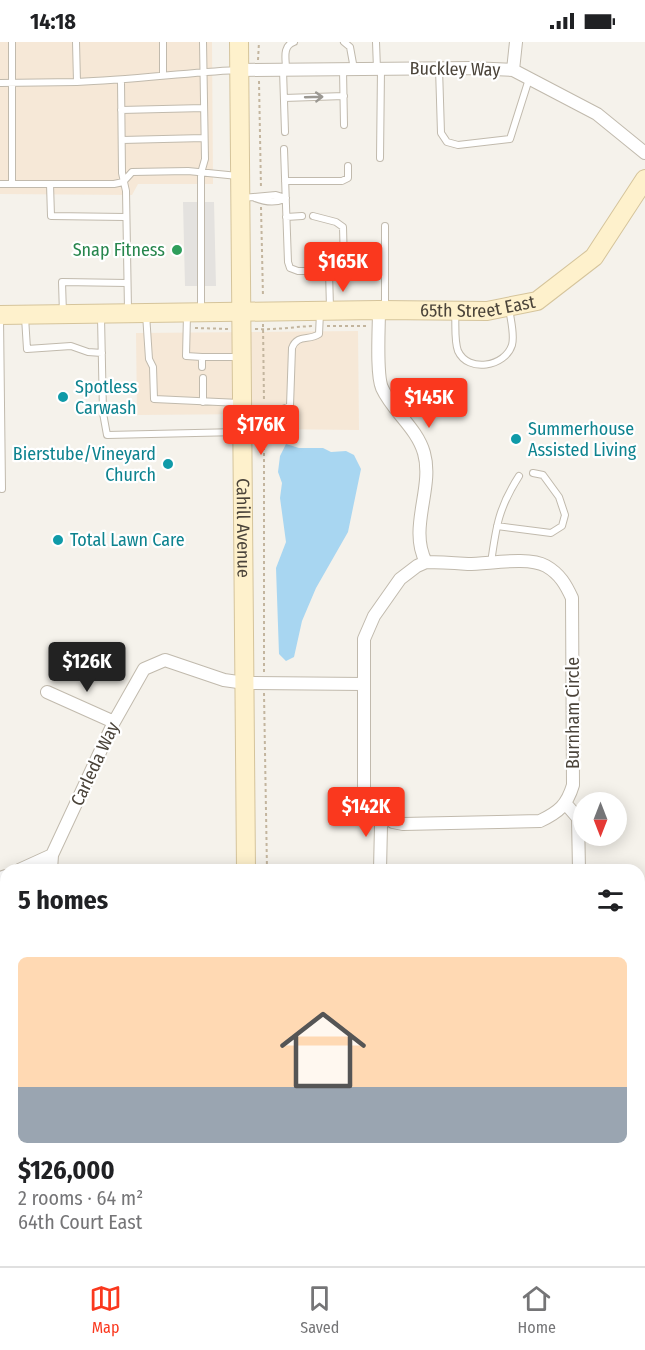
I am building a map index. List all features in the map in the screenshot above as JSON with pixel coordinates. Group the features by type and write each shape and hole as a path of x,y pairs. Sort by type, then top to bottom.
{"street":[{"name":"Cahill Avenue","path":"239,42 248,70 240,176 254,198 242,312 246,864"},
{"path":"513,70 516,42"},
{"name":"Buckley Way","path":"248,70 379,68 513,70 597,114 645,153"},
{"name":"65th Street East","path":"0,315 382,310 487,311 509,307 537,301 594,257 645,179"},
{"path":"382,310 381,386 397,412 416,435 424,453 426,466 420,540 426,562 400,579 374,616 364,639 364,789 368,798 386,818 403,824 534,821 552,815 565,803 578,818 579,864"},
{"name":"Burnham Circle","path":"426,562 530,562 545,565 565,582 572,598 574,773 573,785 565,803"},
{"name":"Carleda Way","path":"51,864 52,855 114,722 144,669 165,660 224,680 245,683 364,684"},
{"path":"47,692 114,722"},
{"path":"380,864 381,825 386,818"},
{"path":"32,864 52,855"}],"lane":[{"path":"12,42 12,184"},
{"path":"76,42 77,82"},
{"path":"163,42 163,75"},
{"path":"203,42 205,159 201,173 194,313 186,356 242,357"},
{"path":"285,132 286,48 294,42"},
{"path":"344,42 351,47 344,96 344,125"},
{"path":"376,42 379,68 380,158"},
{"path":"439,68 441,133 447,142 458,145 510,139 529,78"},
{"path":"0,83 121,81 163,75 248,70"},
{"path":"121,81 128,313"},
{"path":"284,98 344,96"},
{"path":"121,110 204,108"},
{"path":"122,141 204,138"},
{"path":"284,149 290,268 298,271 338,271 343,268 343,226 313,216"},
{"path":"285,181 342,181 348,178 348,166"},
{"path":"0,184 123,182 132,172 240,176"},
{"path":"50,184 51,216 125,217"},
{"path":"254,198 276,195 286,198"},
{"path":"286,217 302,216"},
{"path":"382,310 385,226"},
{"path":"146,313 149,359 153,367 154,399 203,402 264,410 283,409 290,406 291,348 301,338 314,337 319,334 325,311 329,271"},
{"path":"63,314 62,282 127,283"},
{"path":"455,311 459,353 465,360 474,364 486,365 506,354 512,345 509,307"},
{"path":"25,314 27,349 71,346 88,352 102,353"},
{"path":"101,314 102,413 107,435 243,432"},
{"path":"0,315 2,489"},
{"path":"202,357 202,367"},
{"path":"203,378 203,402"},
{"path":"497,526 551,533 562,526 565,515 559,497 543,475 533,472"},
{"path":"491,563 497,526 505,498 519,476"}],"path":[{"path":"259,42 248,70 259,86 254,198 263,312 267,864"}],"shaded area":[{"path":"0,42 212,42 213,184 138,184 132,195 0,194"},
{"path":"183,202 214,202 216,286 185,286"},
{"path":"358,331 359,430 271,429 270,414 137,415 136,333"}],"water":[{"path":"286,444 299,448 323,448 331,452 346,451 354,455 361,469 348,532 316,588 302,621 294,657 286,661 279,654 276,568 286,542 280,498 282,483 278,472 280,456"}],"place":[{"name":"Snap Fitness","path":"177,250"},
{"name":"Spotless Carwash","path":"63,397"},
{"name":"Summerhouse Assisted Living","path":"516,439"},
{"name":"Bierstube/Vineyard Church","path":"168,464"},
{"name":"Total Lawn Care","path":"58,540"}]}
